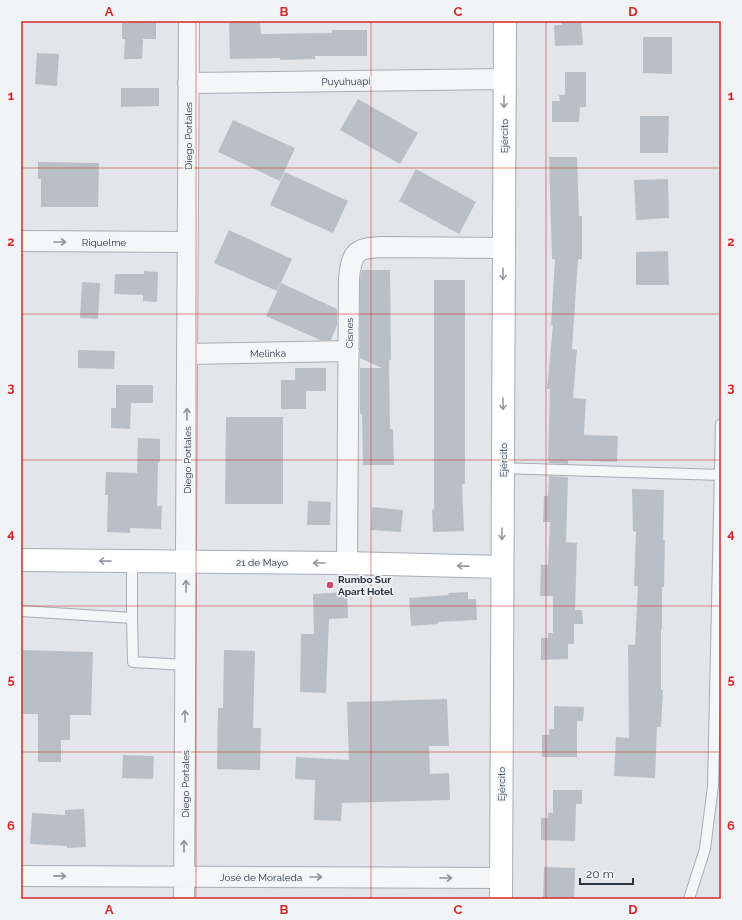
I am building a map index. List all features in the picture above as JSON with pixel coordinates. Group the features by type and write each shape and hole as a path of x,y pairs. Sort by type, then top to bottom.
{"street":[{"name":"Diego Portales","path":"184,899 189,21"},
{"name":"Ejército","path":"501,899 504,21"},
{"name":"Puyuhuapi","path":"188,84 504,79"},
{"name":"Riquelme","path":"21,241 188,242"},
{"name":"Cisnes","path":"347,563 349,278 351,264 358,251 368,248 504,248"},
{"name":"Melinka","path":"187,354 349,351"},
{"name":"21 de Mayo","path":"21,560 347,563 502,567"},
{"name":"José de Moraleda","path":"21,876 501,878"}],"lane":[{"path":"689,899 705,849 713,786 721,424"},
{"path":"503,468 720,475"},
{"path":"132,561 133,662 185,665"},
{"path":"21,611 132,618"}],"building":[{"path":"561,21 581,21 583,45 555,46 554,25 562,25"},
{"path":"156,22 156,39 143,39 142,59 124,59 125,39 122,39 122,23"},
{"path":"260,22 261,34 332,33 332,30 367,30 367,56 315,56 315,59 280,60 280,58 230,59 229,23"},
{"path":"643,37 672,37 672,74 643,73"},
{"path":"37,53 59,54 57,86 35,84"},
{"path":"565,72 586,72 586,107 580,107 579,122 552,122 552,101 560,101 559,95 565,95"},
{"path":"121,88 159,88 159,106 121,107"},
{"path":"358,99 418,133 400,164 340,130"},
{"path":"640,116 669,116 668,153 640,153"},
{"path":"233,120 295,148 280,181 218,152"},
{"path":"549,157 577,157 579,216 582,216 582,259 578,259 572,349 577,350 573,398 586,399 584,435 618,436 617,462 568,460 568,464 549,463 548,460 550,389 547,389 553,325 551,325 555,259 552,259"},
{"path":"38,162 99,163 98,207 41,207 41,179 38,179"},
{"path":"416,169 476,202 459,234 399,201"},
{"path":"285,172 348,201 333,233 270,205"},
{"path":"668,179 669,218 636,220 634,180"},
{"path":"229,230 292,259 277,291 214,263"},
{"path":"668,251 669,285 636,285 636,252"},
{"path":"362,270 390,270 390,429 393,429 394,465 363,465 362,414 360,414 360,368 382,368 360,358 360,279"},
{"path":"144,271 158,272 157,302 143,301 143,295 114,294 115,274 144,274"},
{"path":"434,280 465,280 465,484 462,484 464,531 433,532"},
{"path":"82,282 100,283 98,319 80,318"},
{"path":"281,283 337,309 337,325 331,340 320,340 266,316"},
{"path":"78,350 115,351 114,369 78,368"},
{"path":"295,368 326,368 326,391 306,391 306,409 281,409 281,380 295,380"},
{"path":"116,385 153,385 153,403 131,403 130,429 111,428 111,408 116,408"},
{"path":"226,417 283,417 283,504 225,504"},
{"path":"138,438 160,439 157,506 162,506 161,529 130,528 130,533 107,532 108,495 105,495 106,472 137,473"},
{"path":"549,476 568,477 566,542 577,543 575,610 582,610 583,624 574,624 574,644 568,644 568,659 541,660 541,638 548,638 548,633 553,633 553,596 540,596 541,565 548,565 550,522 543,522 544,496 548,496"},
{"path":"632,489 664,490 664,587 662,587 661,629 661,690 663,690 661,727 657,727 655,778 614,776 616,737 629,738 628,645 635,645 638,586 634,586 636,532 633,531"},
{"path":"308,501 331,502 330,525 307,525"},
{"path":"372,507 403,510 401,532 371,530"},
{"path":"347,592 348,618 329,619 326,693 300,692 301,634 314,634 313,594"},
{"path":"468,592 468,599 476,599 477,620 438,622 438,624 411,626 409,598"},
{"path":"21,650 93,652 91,715 70,715 70,740 61,740 61,762 38,762 38,714 21,714"},
{"path":"224,650 255,651 253,728 261,728 260,770 217,769 218,708 223,708"},
{"path":"447,699 449,746 429,746 430,774 449,773 450,800 342,803 341,821 314,820 315,780 295,779 296,757 349,760 347,702"},
{"path":"554,706 584,707 583,721 577,721 577,757 542,757 542,735 549,735 549,729 554,729"},
{"path":"123,755 154,756 153,779 122,778"},
{"path":"553,790 582,790 582,804 576,804 575,841 541,840 541,818 548,818 548,813 553,813"},
{"path":"84,809 86,847 67,848 67,846 30,844 32,813 65,815 65,810"},
{"path":"544,867 575,868 574,899 543,899"}],"place":[{"name":"Rumbo Sur Apart Hotel","path":"330,585"}]}
